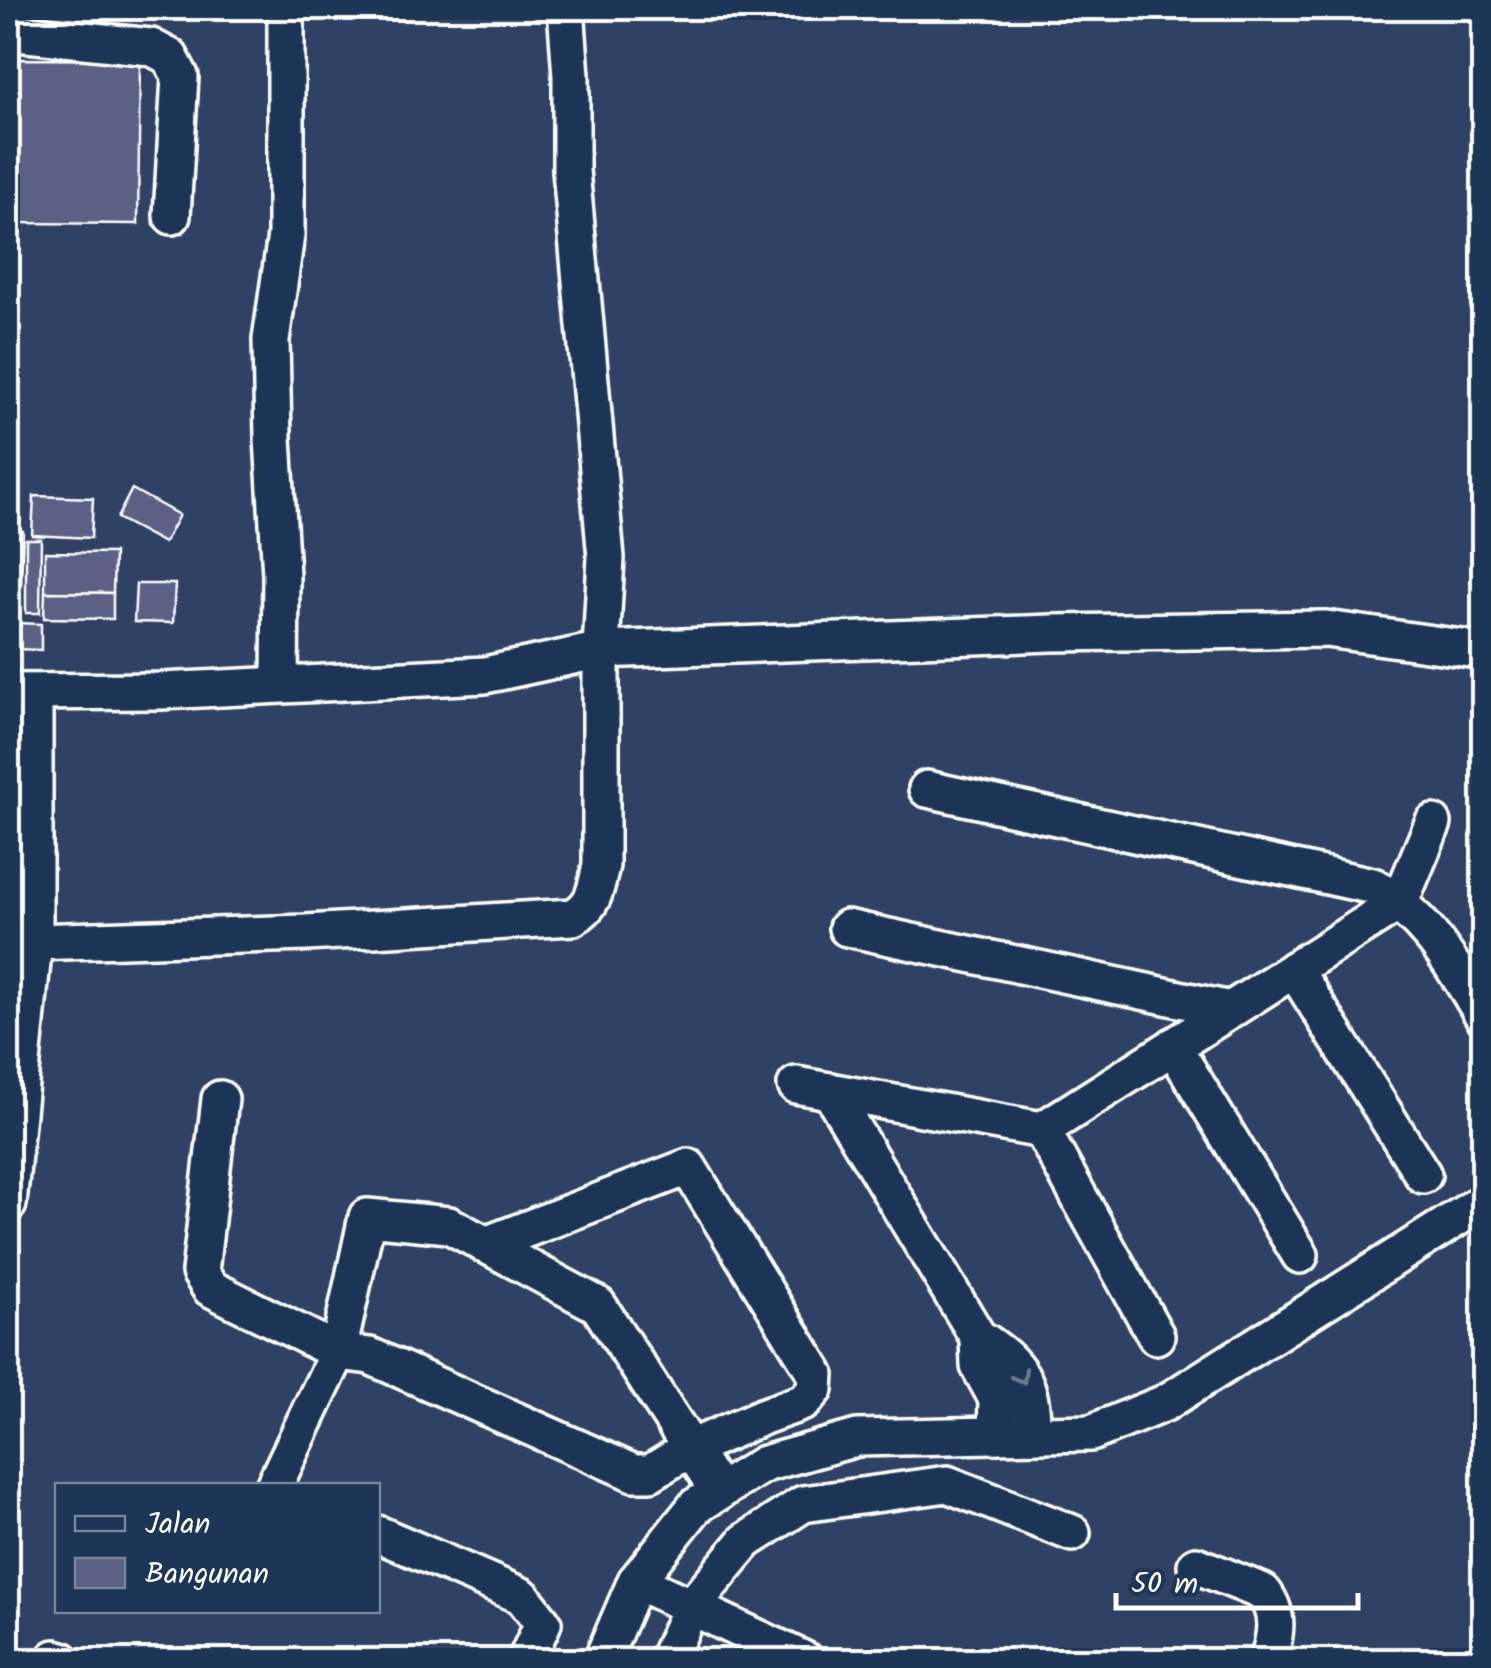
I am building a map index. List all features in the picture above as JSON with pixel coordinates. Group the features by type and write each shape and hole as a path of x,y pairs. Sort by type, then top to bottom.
{"street":[{"path":"280,683 281,575 271,340 286,235 286,8"},
{"path":"34,942 306,934 573,917 586,911 594,897 601,865 606,558 571,170 566,8"},
{"path":"8,32 151,46 170,57 180,76 172,216"},
{"path":"8,1204 34,942 21,693 161,691 485,674 602,650 1216,629 1326,629 1484,652"},
{"path":"927,790 1373,886 1400,902 1438,942 1484,1017"},
{"path":"1032,1434 1033,1399 1008,1356 978,1337 813,1088 1042,1130 1400,902 1434,823"},
{"path":"847,928 1231,1010"},
{"path":"1294,970 1423,1175"},
{"path":"1173,1046 1300,1255"},
{"path":"220,1098 200,1272 210,1288 338,1352 370,1356 634,1474 650,1473 691,1448 804,1402 815,1389 816,1374 688,1167 486,1245"},
{"path":"1042,1130 1156,1336"},
{"path":"602,1660 636,1581 696,1506 764,1464 857,1438 1091,1433 1165,1404 1484,1202"},
{"path":"275,1483 338,1352 368,1218 449,1225 598,1305 719,1492"},
{"path":"978,1337 979,1366 997,1400 996,1435"},
{"path":"667,1660 692,1607 746,1541 803,1504 947,1484 1072,1532"},
{"path":"380,1535 522,1596 543,1623 526,1660"},
{"path":"1196,1565 1263,1592 1270,1601 1276,1616 1268,1660"},
{"path":"636,1581 805,1660"}],"building":[{"path":"17,59 140,60 138,224 15,223"},
{"path":"132,489 179,515 164,543 117,518"},
{"path":"34,496 93,498 91,538 32,535"},
{"path":"8,530 23,531 21,585 8,585"},
{"path":"26,539 41,539 40,613 26,613"},
{"path":"45,552 114,553 113,593 45,592"},
{"path":"136,584 175,584 173,623 134,622"},
{"path":"45,592 113,593 113,619 44,618"},
{"path":"16,623 41,624 41,650 16,649"}]}
